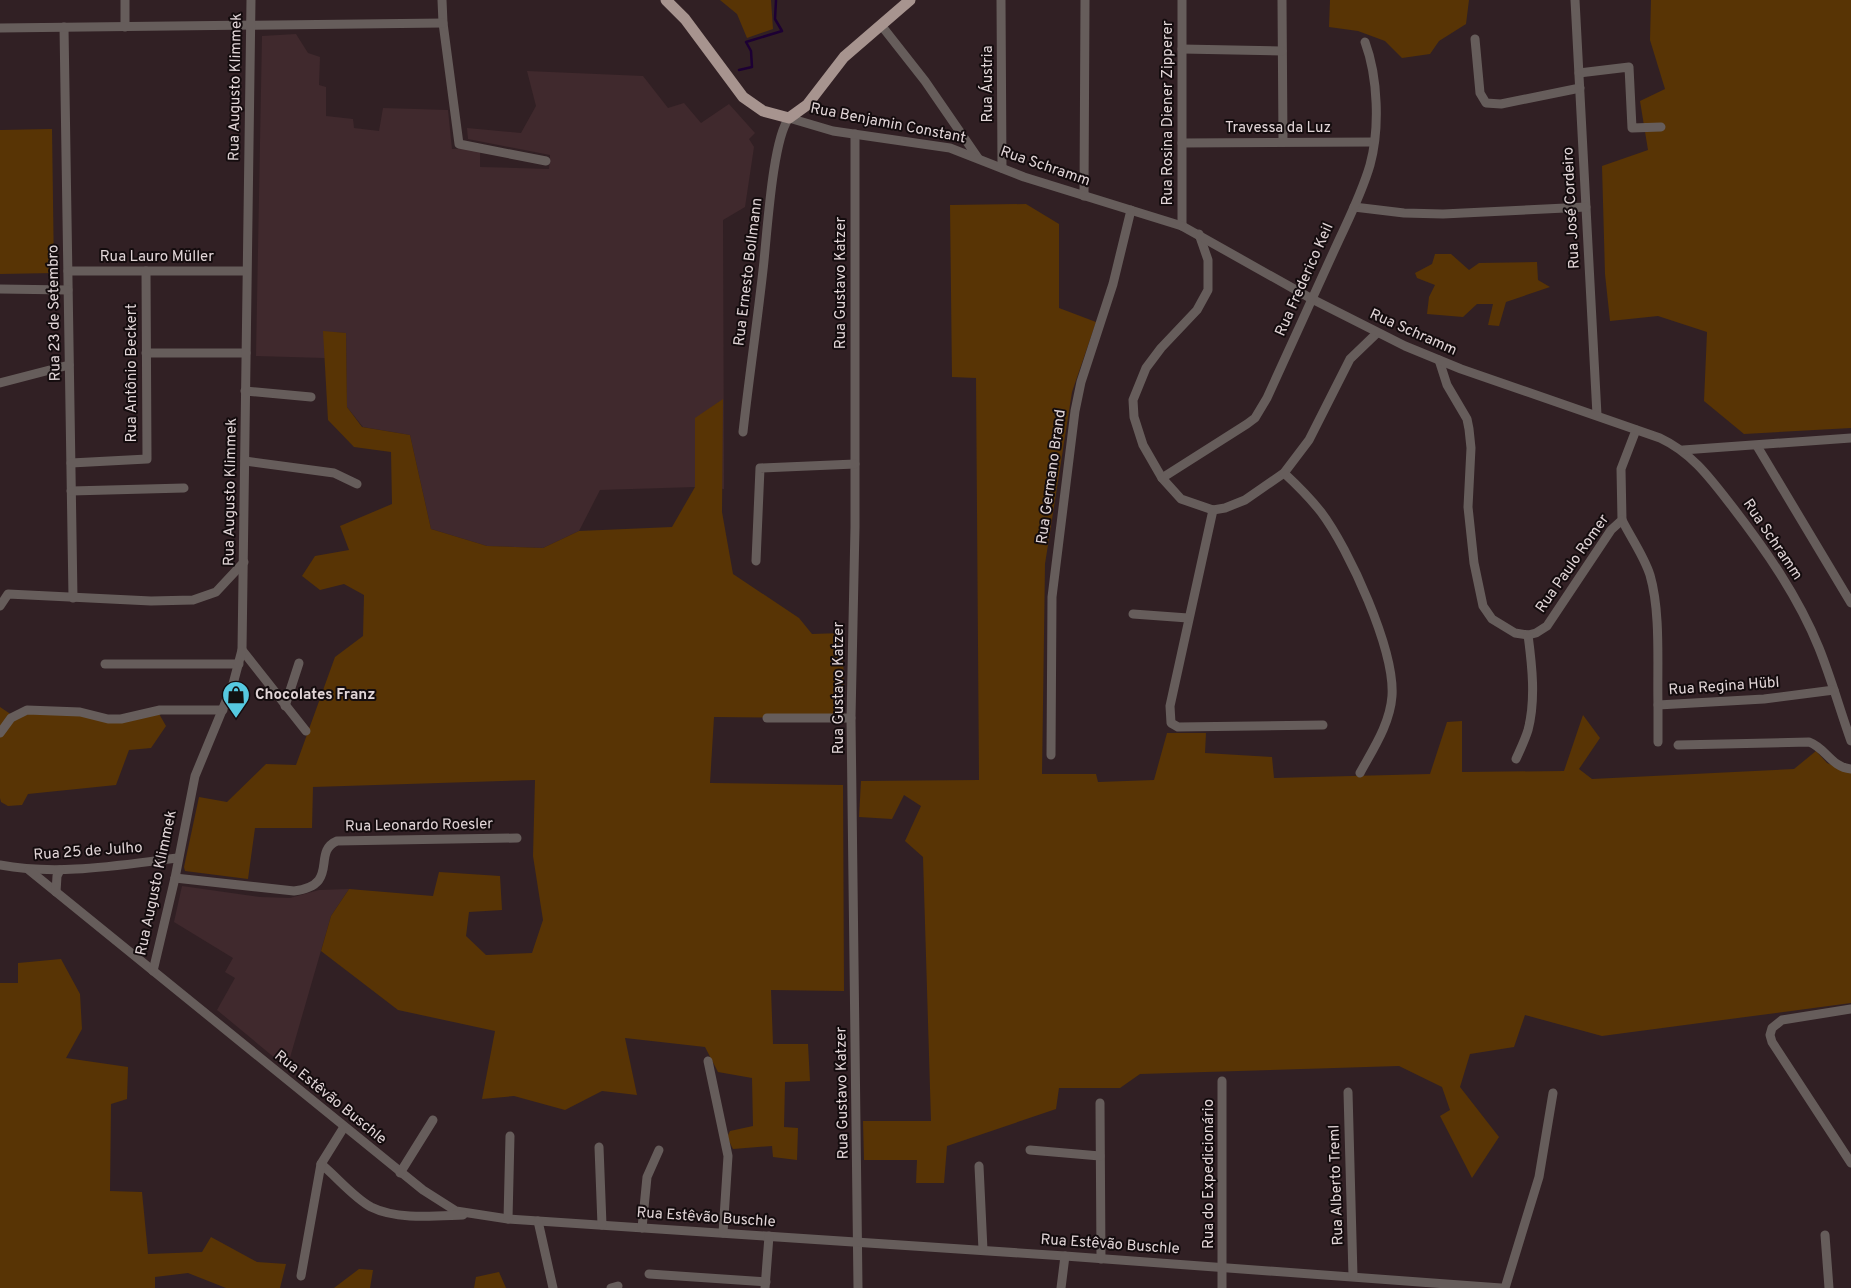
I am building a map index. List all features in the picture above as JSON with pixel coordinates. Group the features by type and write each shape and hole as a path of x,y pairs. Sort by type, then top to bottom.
{"main road":[{"name":"Rua Benjamin Constant","path":"666,0 685,19 743,98 763,111 789,118"},
{"path":"789,118 807,105 844,57 910,0"}],"street":[{"path":"125,0 126,27"},
{"name":"Rua Augusto Klimmek","path":"153,971 175,878 195,776 223,710 242,650 251,0"},
{"path":"442,0 443,23 459,144 546,161"},
{"name":"Rua Áustria","path":"1001,0 1002,168"},
{"path":"1084,196 1085,0"},
{"name":"Rua Rosina Diener Zipperer","path":"1182,0 1182,226"},
{"path":"1282,0 1283,142"},
{"name":"Rua José Cordeiro","path":"1576,0 1596,415"},
{"path":"0,28 443,23"},
{"name":"Rua Schramm","path":"881,26 925,82 978,158 1084,196 1182,226 1377,333 1439,360 1660,438 1683,450 1710,478 1773,563 1811,630 1851,741"},
{"name":"Rua 23 de Setembro","path":"64,28 73,598"},
{"path":"1475,39 1480,93 1486,103 1502,104 1580,88"},
{"name":"Rua Frederico Keil","path":"1162,478 1255,418 1267,398 1354,207 1370,166 1374,142 1375,82 1371,59 1365,42"},
{"path":"1182,49 1282,51"},
{"path":"1579,73 1629,67 1632,128 1661,127"},
{"name":"Rua Benjamin Constant","path":"789,118 819,128 934,145 978,158"},
{"name":"Rua Ernesto Bollmann","path":"743,432 780,134 789,118"},
{"name":"Rua Gustavo Katzer","path":"855,134 855,464 851,718 859,1242 858,1288"},
{"name":"Travessa da Luz","path":"1182,143 1374,142"},
{"path":"1354,207 1404,213 1456,214 1586,206"},
{"name":"Rua Germano Brand","path":"1051,755 1052,597 1075,411 1081,382 1113,284 1130,210"},
{"path":"1199,234 1208,260 1208,290 1197,310 1161,348 1146,368 1133,400 1138,434 1162,478 1182,499 1213,510 1225,508 1245,500 1284,473 1309,440 1350,359 1377,333"},
{"name":"Rua Lauro Müller","path":"68,271 246,271"},
{"name":"Rua Antônio Beckert","path":"71,463 147,459 146,271"},
{"path":"0,289 68,290"},
{"path":"146,353 246,353"},
{"path":"1439,360 1448,385 1467,419 1469,429 1471,448 1468,508 1479,595 1492,619 1507,630 1528,635 1532,674 1531,717 1528,731 1516,759"},
{"path":"0,383 69,365"},
{"path":"246,391 311,397"},
{"name":"Rua Paulo Romer","path":"1528,635 1542,630 1552,621 1605,537 1622,520 1621,469 1636,430"},
{"path":"1683,450 1851,438"},
{"path":"1757,446 1851,603"},
{"path":"245,461 334,473 358,484"},
{"path":"756,561 760,468 855,464"},
{"path":"1284,473 1322,513 1338,539 1366,599 1387,656 1392,684 1390,710 1378,740 1360,773"},
{"path":"72,491 184,488"},
{"path":"1213,510 1188,618 1170,706 1170,719 1174,726 1322,725"},
{"name":"Rua Regina Hübl","path":"1622,520 1646,564 1652,585 1655,609 1658,705 1764,699 1834,690"},
{"path":"0,606 8,594 151,601 200,599 225,585 244,562"},
{"path":"1133,614 1188,618"},
{"path":"242,650 306,731"},
{"path":"285,706 299,663"},
{"path":"105,664 239,664"},
{"path":"1658,705 1658,742"},
{"path":"0,733 11,718 27,710 80,712 108,719 120,719 160,710 223,710"},
{"path":"1846,727 1851,717"},
{"path":"767,718 851,718"},
{"path":"1678,744 1809,742 1818,747 1834,764 1851,769"},
{"name":"Rua Leonardo Roesler","path":"175,878 294,891 313,887 318,882 328,847 336,841 517,838"},
{"name":"Rua 25 de Julho","path":"0,865 29,870 60,870 178,858"},
{"name":"Rua Estêvão Buschle","path":"29,870 400,1172 443,1204 470,1214 508,1219 1100,1258 1501,1288"},
{"path":"56,892 57,876 60,870"},
{"path":"1851,1009 1782,1020 1772,1028 1770,1035 1772,1042 1851,1162"},
{"path":"708,1061 728,1156 724,1233"},
{"name":"Rua do Expedicionário","path":"1222,1081 1222,1288"},
{"name":"Rua Alberto Treml","path":"1348,1092 1353,1276"},
{"path":"1505,1288 1539,1177 1552,1093"},
{"path":"1100,1103 1100,1258"},
{"path":"400,1172 433,1120"},
{"path":"301,1276 321,1164 344,1127"},
{"path":"508,1219 510,1136"},
{"path":"598,1147 602,1225"},
{"path":"642,1228 647,1177 659,1150"},
{"path":"1030,1150 1100,1156"},
{"path":"321,1164 362,1200 377,1209 415,1216 470,1214"},
{"path":"979,1166 983,1250"},
{"path":"538,1221 553,1288"},
{"path":"1825,1235 1829,1288"},
{"path":"649,1274 765,1285 769,1236"},
{"path":"1061,1288 1065,1256"}],"shaded area":[{"path":"720,0 771,0 773,29 747,38 737,14"},
{"path":"1330,0 1469,0 1466,24 1439,41 1430,54 1402,58 1385,41 1358,31 1329,27"},
{"path":"1651,0 1851,0 1851,428 1744,434 1704,401 1707,332 1658,316 1610,321 1605,274 1602,166 1648,150 1640,101 1665,89 1650,40"},
{"path":"296,34 308,53 320,57 319,85 326,87 326,116 353,119 354,128 379,131 383,108 448,110 452,149 480,148 480,167 549,169 550,155 468,139 467,128 521,133 536,106 527,71 643,76 668,108 684,103 701,123 729,104 755,133 749,139 754,147 745,207 723,220 724,489 695,487 600,490 579,531 543,548 487,546 431,529 410,435 363,427 347,407 346,333 324,332 325,358 256,356 262,36"},
{"path":"52,129 54,273 0,274 0,130"},
{"path":"1026,204 1059,224 1059,308 1096,322 1072,392 1045,564 1042,774 1096,774 1098,782 1154,780 1167,733 1206,733 1205,753 1272,757 1274,778 1430,774 1447,722 1462,721 1462,772 1564,771 1583,715 1600,738 1579,769 1592,779 1794,769 1816,751 1827,763 1851,773 1851,1003 1602,1036 1525,1015 1514,1047 1470,1054 1460,1087 1499,1137 1472,1178 1440,1116 1450,1110 1442,1087 1399,1066 1140,1074 1120,1088 1059,1088 1056,1109 947,1146 944,1183 916,1183 917,1160 864,1160 863,1121 931,1121 923,857 905,841 921,806 904,795 892,819 859,817 861,781 979,780 976,378 952,377 950,205"},
{"path":"1435,254 1451,254 1469,270 1479,263 1537,262 1538,280 1550,287 1506,302 1499,326 1488,325 1493,304 1477,304 1463,317 1427,314 1429,297 1435,285 1417,278 1415,273 1432,264"},
{"path":"323,331 346,333 347,407 362,427 410,435 431,529 487,546 543,548 579,531 672,527 695,487 695,418 723,399 722,512 733,574 799,618 812,634 843,633 844,718 714,717 710,783 843,785 844,991 771,990 773,1044 808,1044 810,1081 785,1082 784,1127 798,1128 797,1160 773,1157 772,1146 733,1149 727,1137 730,1131 753,1126 752,1078 718,1072 705,1047 625,1038 637,1095 602,1091 565,1110 514,1096 482,1099 495,1031 398,1010 321,951 331,916 349,889 433,896 439,872 500,876 502,910 469,912 466,936 486,955 532,953 543,920 533,856 535,780 313,787 312,828 255,828 248,879 185,871 184,867 199,797 227,802 266,764 296,765 335,657 363,636 364,595 344,584 320,590 302,576 315,556 349,550 340,526 392,504 391,452 354,447 328,420"},
{"path":"0,707 15,717 21,714 80,714 108,721 158,712 166,726 151,748 129,750 116,785 28,794 22,805 8,806 1,802 0,798"},
{"path":"182,886 260,897 290,898 319,890 349,889 331,916 287,1068 217,1010 235,978 225,972 233,958 174,922"},
{"path":"61,959 80,994 82,1029 66,1058 128,1067 127,1099 111,1104 110,1191 142,1192 148,1254 202,1252 211,1237 257,1262 286,1264 280,1288 226,1288 188,1273 155,1277 155,1288 0,1288 0,983 18,983 18,963"},
{"path":"359,1269 373,1270 370,1288 334,1288"},
{"path":"499,1272 506,1288 474,1288 476,1277"}],"waterway":[{"path":"739,70 752,67 751,51 746,42 782,31 775,19 776,0"}],"place":[{"name":"Chocolates Franz","path":"236,719"}]}
